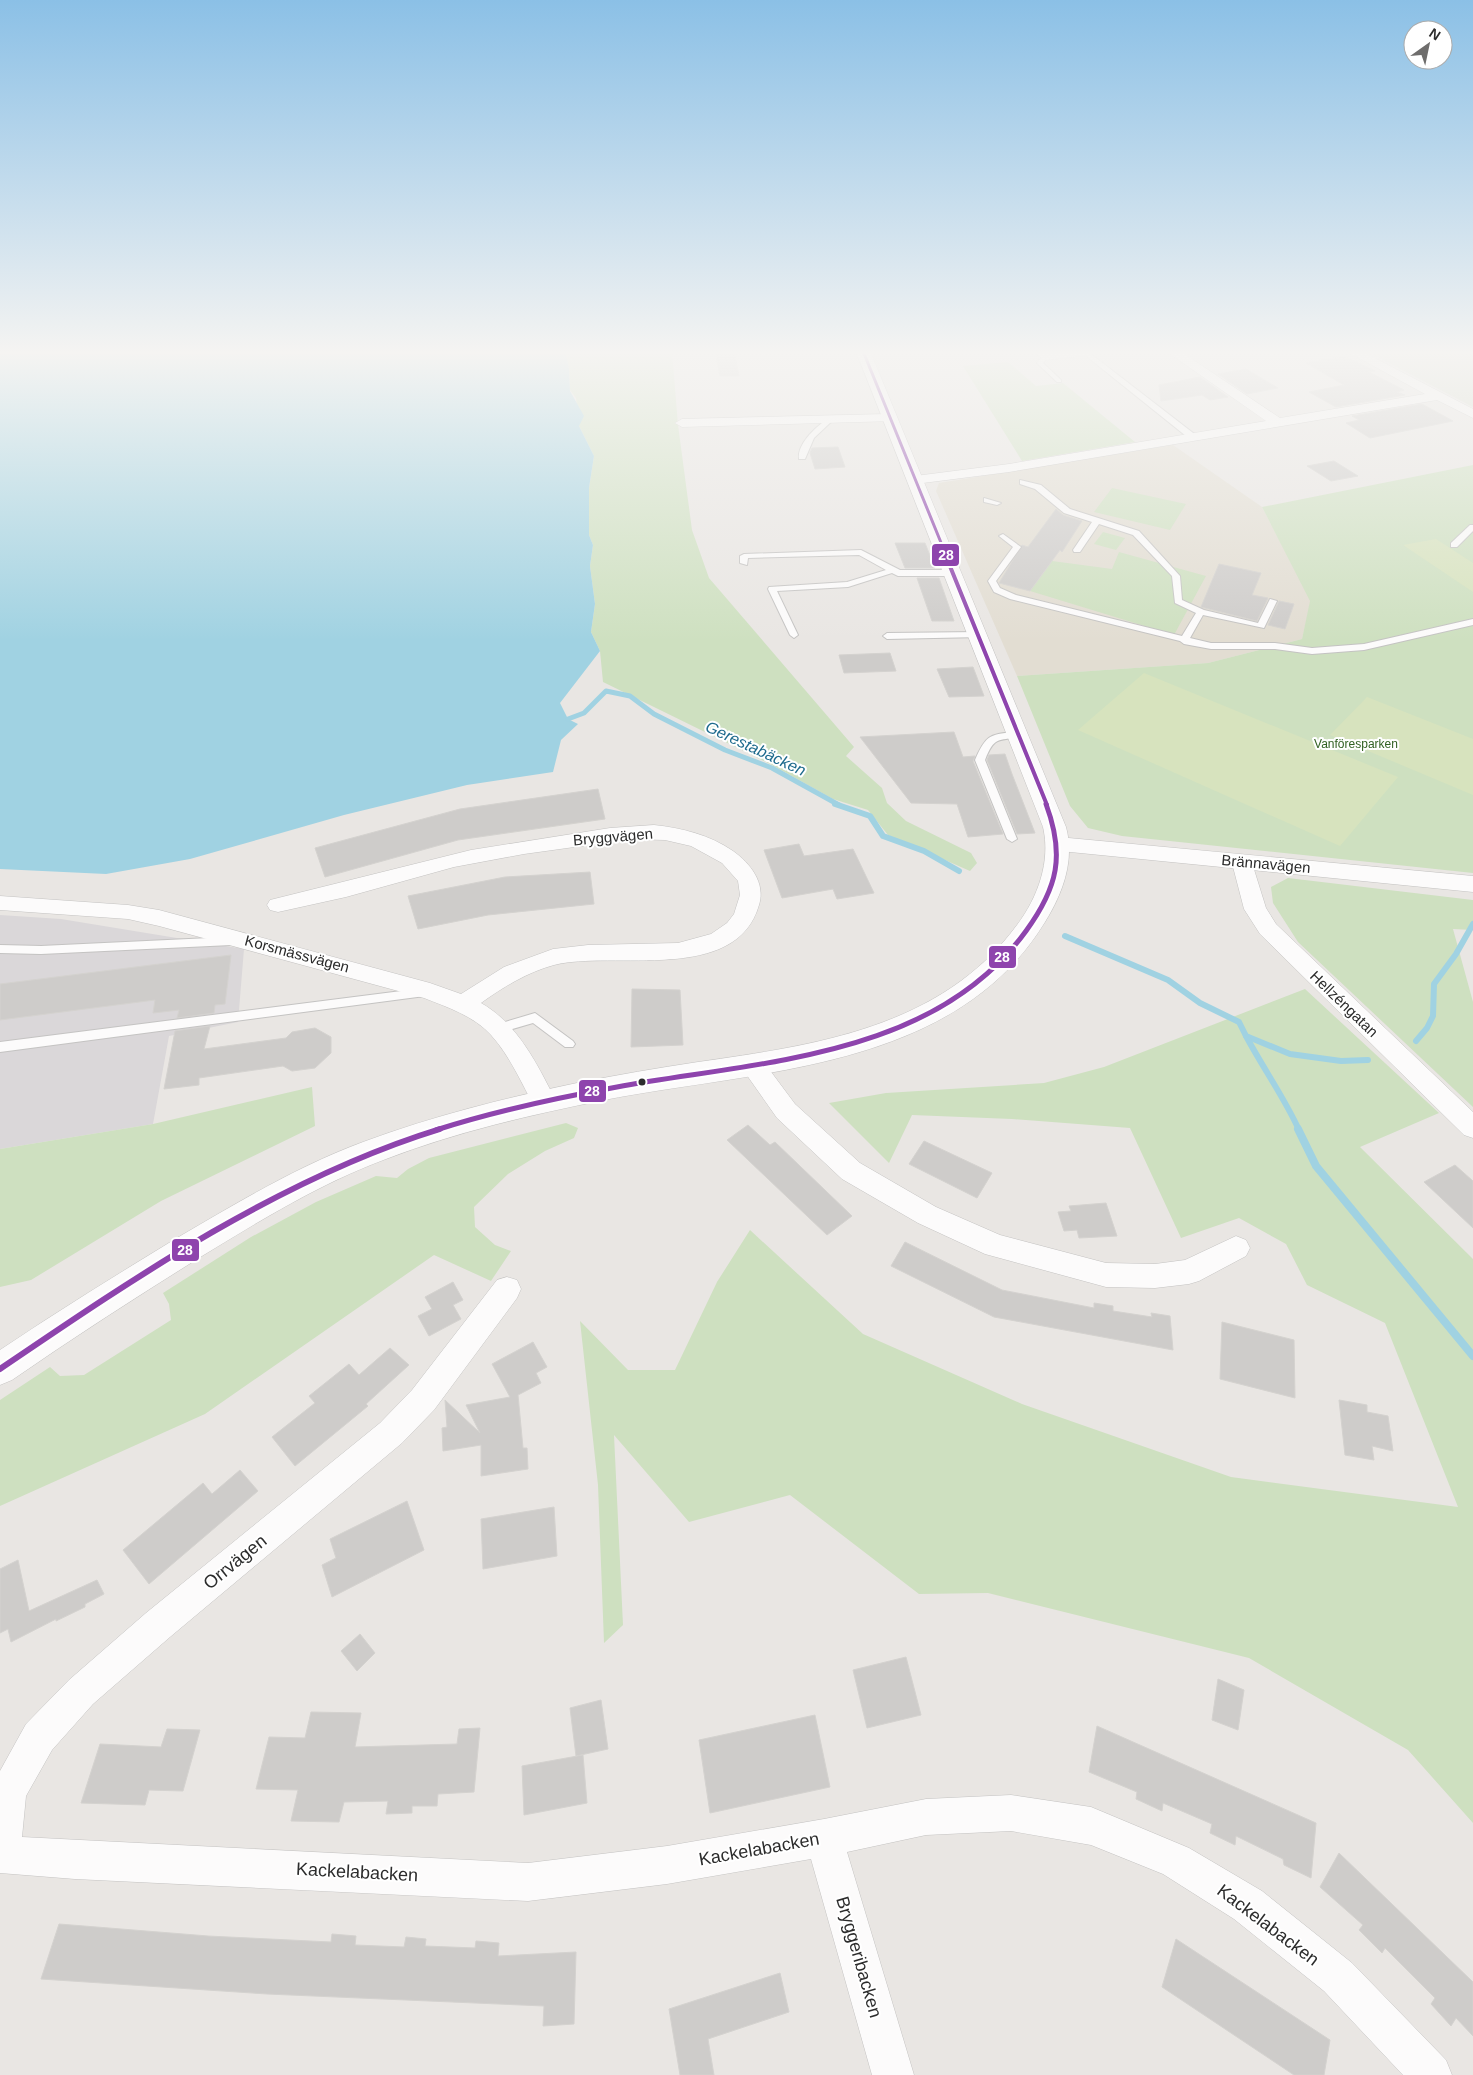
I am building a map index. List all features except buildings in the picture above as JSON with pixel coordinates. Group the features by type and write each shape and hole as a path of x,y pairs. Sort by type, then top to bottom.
{"main road":[{"path":"0,1369 75,1318 255,1207 370,1153 432,1130 544,1101 642,1082 804,1057 847,1047 900,1029 934,1014 964,993 998,965 1038,916 1052,877 1058,846 1042,792 955,573 902,448"},
{"name":"Brännavägen","path":"1058,846 1473,884"}],"street":[{"path":"915,480 1009,468 1133,448"},
{"name":"Bryggvägen","path":"278,905 354,888 434,864 523,847 625,834 664,833 692,839 727,857 741,869 749,880 751,895 747,912 735,928 709,943 677,951 587,952 553,958 507,974 463,1004"},
{"name":"Hellzéngatan","path":"1242,863 1255,909 1268,929 1473,1128"},
{"name":"Korsmässvägen","path":"0,903 128,912 159,918 430,991 479,1012 499,1028 516,1051 544,1101"},
{"path":"751,1064 786,1111 851,1171 927,1215 995,1246 1106,1275 1155,1276 1189,1272 1236,1248"},
{"name":"Orrvägen","path":"1,1854 8,1792 39,1737 81,1692 144,1637 391,1433 422,1400 507,1289"},
{"name":"Kackelabacken","path":"1,1854 75,1860 405,1874 528,1882 667,1865 926,1818 1011,1813 1091,1826 1176,1861 1248,1906 1338,1978 1431,2075"},
{"name":"Bryggeribacken","path":"824,1838 894,2075"}],"lane":[{"path":"802,457 805,448"},
{"path":"1023,482 1038,487 1067,511 1136,533 1176,576 1178,601 1201,612 1261,626"},
{"path":"987,500 997,503"},
{"path":"1077,550 1097,520"},
{"path":"1454,545 1473,527"},
{"path":"1003,536 1017,547 992,582 997,590 1013,597 1211,646 1274,646 1312,651 1364,647 1473,622"},
{"path":"744,563 744,556 861,552 891,571 898,573 955,573"},
{"path":"794,635 772,589 848,584 891,571"},
{"path":"1273,601 1256,636 1274,646"},
{"path":"1184,640 1201,612"},
{"path":"887,636 979,635"},
{"path":"1012,839 980,760 987,743 998,738 1019,734"},
{"path":"0,949 41,950 246,940"},
{"path":"0,1047 430,991"},
{"path":"499,1028 536,1018 568,1044"}],"shaded area":[{"path":"1156,448 1177,448 1262,507 1311,601 1302,639 1208,663 1017,676 936,491 939,483"},
{"path":"0,915 61,919 244,949 238,1022 169,1036 153,1124 0,1149"}],"green space":[{"path":"590,448 681,448 692,530 709,578 854,747 846,756 882,788 887,803 906,821 971,853 977,863 970,871 888,835 868,810 833,799 772,765 603,682 600,651 591,632 595,604 590,566 593,545 589,535 589,488 594,456"},
{"path":"1014,448 1100,448 1022,461"},
{"name":"Vanföresparken","path":"1473,465 1473,873 1122,836 1088,828 1070,806 1017,676 1208,663 1302,639 1310,601 1262,507"},
{"path":"1112,488 1186,504 1170,530 1094,512"},
{"path":"1103,532 1125,538 1116,550 1094,544"},
{"path":"1436,539 1473,563 1473,592 1403,545"},
{"path":"1119,552 1206,576 1174,635 1030,591 1052,561 1112,569"},
{"path":"1144,673 1398,777 1340,846 1078,730"},
{"path":"1367,697 1473,739 1473,795 1330,735"},
{"path":"1288,878 1473,900 1473,930 1453,929 1473,1002 1473,1107 1298,942 1273,903 1271,887"},
{"path":"1305,989 1439,1113 1360,1147 1473,1259 1473,1823 1408,1750 1249,1658 988,1593 919,1594 790,1495 689,1522 614,1435 623,1625 604,1643 598,1485 580,1321 628,1370 675,1370 717,1282 750,1230 863,1334 1022,1404 1231,1477 1458,1507 1385,1323 1307,1285 1286,1244 1239,1218 1181,1238 1130,1128 1012,1119 912,1115 889,1163 829,1103 886,1093 1044,1083 1104,1067"},
{"path":"312,1087 315,1126 161,1201 31,1280 0,1287 0,1149 153,1124"},
{"path":"566,1123 578,1128 574,1138 545,1151 508,1174 474,1207 475,1227 495,1245 511,1251 491,1281 434,1255 205,1414 0,1506 0,1400 50,1367 60,1376 84,1375 171,1320 169,1304 163,1293 251,1237 316,1202 376,1176 397,1178 408,1169 429,1158"}],"water":[{"path":"0,448 590,448 594,456 589,488 589,535 593,545 590,566 595,604 591,632 600,651 560,703 568,719 578,724 561,740 553,772 467,785 344,815 190,859 106,874 0,869"}],"waterway":[{"name":"Gerestabäcken","path":"568,719 584,713 606,691 630,696 654,714 725,750 772,768 839,805"},
{"name":"Gerestabäcken","path":"835,804 870,816 883,836 924,851 959,871"},
{"path":"1416,1041 1427,1028 1433,1016 1434,984 1456,954 1473,924"},
{"path":"1065,936 1168,980 1200,1003 1239,1022 1246,1036"},
{"path":"1246,1036 1290,1054 1341,1061 1368,1060"},
{"path":"1246,1036 1299,1130"},
{"path":"1298,1129 1316,1166 1473,1356"}],"transit line":[{"name":"28","path":"0,1369 108,1298 222,1228 321,1173 373,1151 472,1119 540,1102 642,1082 794,1058 842,1047 889,1032 934,1011 975,983 1014,946 1038,913 1050,888 1057,861 1058,841 1042,792 902,448"}]}
